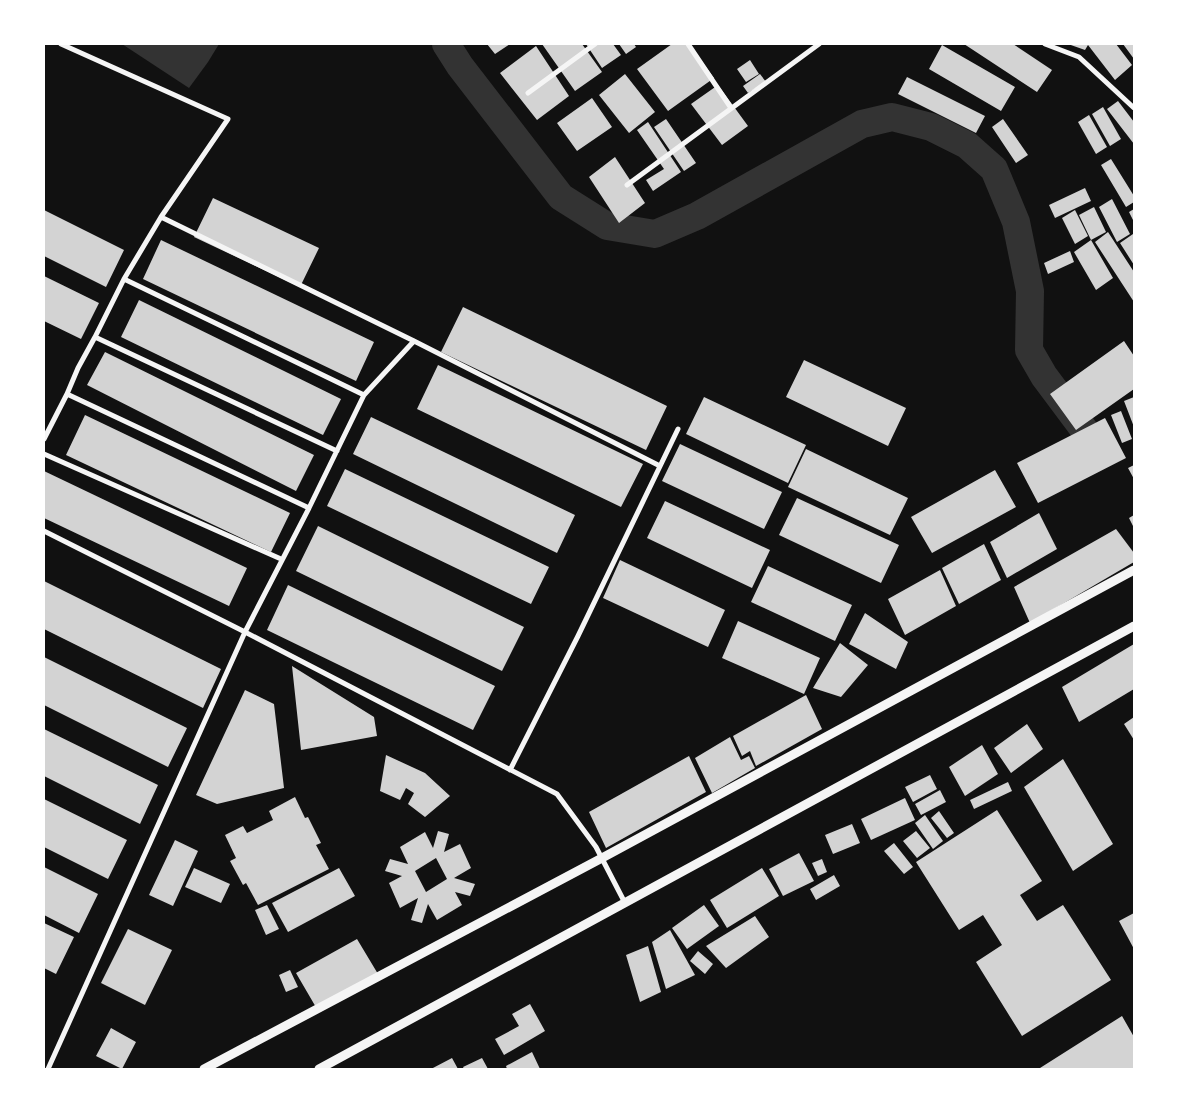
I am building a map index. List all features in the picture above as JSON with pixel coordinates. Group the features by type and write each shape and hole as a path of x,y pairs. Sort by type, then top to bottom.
{"street":[{"path":"44,439 124,279 161,217 228,119 61,44"},
{"path":"528,93 595,44"},
{"path":"688,44 731,108"},
{"path":"627,185 819,44"},
{"path":"1045,44 1079,57 1134,108"},
{"path":"161,217 414,341 660,466"},
{"path":"124,279 364,395"},
{"path":"95,338 337,451"},
{"path":"48,1069 245,632 281,559 364,395 414,341"},
{"path":"67,394 308,508"},
{"path":"510,770 578,636 678,429"},
{"path":"44,454 281,559"},
{"path":"44,531 245,632 557,794 596,847 625,903"},
{"path":"204,1069 602,858 1134,570"},
{"path":"319,1069 1134,626"}],"shaded area":[{"path":"122,44 219,44 189,88"}],"building":[{"path":"487,44 510,44 495,54"},
{"path":"542,44 582,44 602,72 575,91"},
{"path":"586,44 613,44 621,55 602,68"},
{"path":"619,44 634,44 636,47 626,54"},
{"path":"672,44 689,44 714,78 668,111 637,69"},
{"path":"964,44 1013,44 1052,70 1037,92"},
{"path":"1068,44 1116,44 1132,65 1115,80 1088,45 1085,50"},
{"path":"1123,44 1134,44 1134,59"},
{"path":"942,45 1015,87 1001,111 929,69"},
{"path":"536,46 569,96 537,120 500,73"},
{"path":"750,60 759,74 746,82 737,69"},
{"path":"625,74 655,112 629,133 599,95"},
{"path":"760,74 766,82 748,93 743,86"},
{"path":"907,77 985,116 976,133 898,94"},
{"path":"718,85 748,126 722,145 691,104"},
{"path":"592,98 612,127 577,151 557,123"},
{"path":"1118,101 1134,122 1134,144 1107,109"},
{"path":"1103,107 1121,139 1110,146 1092,114"},
{"path":"1089,115 1107,147 1096,154 1078,122"},
{"path":"666,119 696,163 684,171 654,127"},
{"path":"1003,119 1028,155 1016,163 992,127"},
{"path":"648,122 681,172 653,191 646,180 664,169 637,130"},
{"path":"615,157 645,203 619,223 589,177"},
{"path":"1111,159 1134,196 1134,202 1126,207 1101,165"},
{"path":"1085,188 1091,201 1055,218 1049,205"},
{"path":"213,198 319,248 300,287 194,237"},
{"path":"1112,199 1130,234 1117,242 1099,207"},
{"path":"1094,207 1106,232 1091,240 1079,215"},
{"path":"1134,209 1134,222 1129,212"},
{"path":"44,210 124,250 106,287 44,256"},
{"path":"1075,210 1088,236 1075,244 1062,218"},
{"path":"1108,232 1134,272 1134,302 1095,242"},
{"path":"1134,235 1134,265 1120,243"},
{"path":"161,240 374,342 356,381 143,279"},
{"path":"1091,240 1113,278 1096,290 1074,252"},
{"path":"1070,251 1074,262 1048,274 1044,263"},
{"path":"44,276 99,303 81,339 44,321"},
{"path":"139,300 341,399 323,435 121,337"},
{"path":"463,307 667,406 646,450 441,352"},
{"path":"1124,341 1134,356 1134,389 1076,430 1050,394"},
{"path":"105,352 314,455 296,491 87,385"},
{"path":"804,360 906,408 888,446 786,397"},
{"path":"438,365 643,464 621,507 417,409"},
{"path":"704,397 806,445 788,483 686,434"},
{"path":"1134,397 1134,427 1124,401"},
{"path":"1121,411 1132,439 1122,443 1111,415"},
{"path":"85,415 290,513 271,552 66,455"},
{"path":"371,417 575,515 557,553 353,454"},
{"path":"1105,418 1126,458 1038,503 1017,463"},
{"path":"680,444 782,492 764,529 662,481"},
{"path":"806,449 908,498 890,535 788,487"},
{"path":"1134,465 1134,479 1128,468"},
{"path":"345,469 549,567 531,604 327,506"},
{"path":"995,470 1016,507 932,553 911,517"},
{"path":"44,471 247,568 229,606 44,518"},
{"path":"797,498 899,545 881,583 779,535"},
{"path":"665,501 770,550 752,588 647,538"},
{"path":"1039,513 1057,549 1007,578 990,542"},
{"path":"1134,515 1134,528 1129,518"},
{"path":"318,526 524,627 502,671 296,571"},
{"path":"1116,529 1134,553 1134,562 1030,623 1014,587"},
{"path":"984,544 1001,580 959,604 942,568"},
{"path":"620,560 725,610 708,647 603,598"},
{"path":"768,566 852,605 835,641 751,602"},
{"path":"940,570 956,606 905,635 888,599"},
{"path":"44,581 221,669 203,708 44,629"},
{"path":"288,585 495,686 473,730 267,630"},
{"path":"865,613 908,642 896,669 849,644"},
{"path":"738,621 820,658 804,694 722,658"},
{"path":"840,643 868,665 841,697 813,688"},
{"path":"1134,644 1134,689 1079,722 1062,687"},
{"path":"44,657 187,728 168,767 44,705"},
{"path":"292,666 374,717 377,736 301,750"},
{"path":"245,690 274,704 284,788 217,804 196,795"},
{"path":"806,695 822,729 756,766 750,751 742,756 733,736"},
{"path":"1134,717 1134,740 1124,724"},
{"path":"1027,724 1043,749 1011,773 994,748"},
{"path":"44,729 158,785 140,824 44,776"},
{"path":"730,737 741,760 749,756 755,768 712,793 695,758"},
{"path":"982,745 998,774 965,796 949,767"},
{"path":"386,755 425,773 450,796 425,817 408,804 414,793 406,788 400,800 380,791"},
{"path":"689,756 706,792 606,848 589,812"},
{"path":"1063,759 1113,844 1073,871 1024,787"},
{"path":"930,775 937,789 913,802 905,787"},
{"path":"1008,782 1012,791 974,809 970,800"},
{"path":"940,790 946,802 921,815 915,804"},
{"path":"295,797 305,818 308,817 321,843 316,845 329,869 258,905 246,883 243,885 230,861 236,858 225,835 243,826 247,833 273,820 269,811"},
{"path":"905,798 915,820 871,840 861,819"},
{"path":"44,799 127,840 108,879 44,847"},
{"path":"997,810 1042,881 1020,895 1037,921 1063,905 1111,980 1022,1036 976,962 1002,945 983,915 959,930 916,862"},
{"path":"939,811 954,833 947,838 931,818"},
{"path":"925,815 943,841 933,849 915,823"},
{"path":"852,824 860,843 833,854 825,835"},
{"path":"438,831 449,834 444,852 460,844 471,868 454,878 475,884 470,896 455,892 462,905 437,920 428,904 422,923 411,920 418,898 400,908 389,883 402,876 385,871 390,859 408,864 400,847 425,832 433,848","holes":["436,858 447,879 426,892 415,871"]},
{"path":"916,831 930,848 917,858 903,841"},
{"path":"175,840 198,851 173,906 149,895"},
{"path":"894,843 913,867 904,874 884,851"},
{"path":"799,853 814,881 783,896 769,869"},
{"path":"822,859 827,872 818,876 812,863"},
{"path":"44,867 98,894 79,933 44,915"},
{"path":"194,868 230,884 221,903 185,887"},
{"path":"339,868 355,896 288,932 272,903"},
{"path":"762,868 779,896 727,928 710,900"},
{"path":"834,875 840,886 816,900 810,889"},
{"path":"267,905 279,929 266,935 255,910"},
{"path":"704,905 719,926 687,949 672,928"},
{"path":"1134,913 1134,949 1119,921"},
{"path":"755,916 769,937 726,968 706,946"},
{"path":"44,923 74,937 56,974 44,968"},
{"path":"128,929 172,950 145,1005 101,983"},
{"path":"670,930 695,975 666,989 652,942"},
{"path":"357,939 378,974 317,1009 296,973"},
{"path":"648,946 661,992 640,1002 626,955"},
{"path":"698,951 713,964 705,974 690,961"},
{"path":"290,970 298,987 286,992 279,975"},
{"path":"530,1004 545,1031 504,1055 495,1039 519,1026 512,1014"},
{"path":"1122,1016 1134,1037 1134,1069 1040,1068"},
{"path":"111,1028 136,1042 122,1069 96,1056"},
{"path":"532,1052 540,1069 507,1069 506,1066"},
{"path":"452,1058 458,1069 431,1069"},
{"path":"482,1058 488,1069 464,1069 463,1067"}],"waterway":[{"path":"446,44 460,66 561,197 607,226 655,234 697,216 862,124 892,117 931,127 967,145 994,169 1016,222 1030,291 1029,350 1044,376 1100,451"}]}
